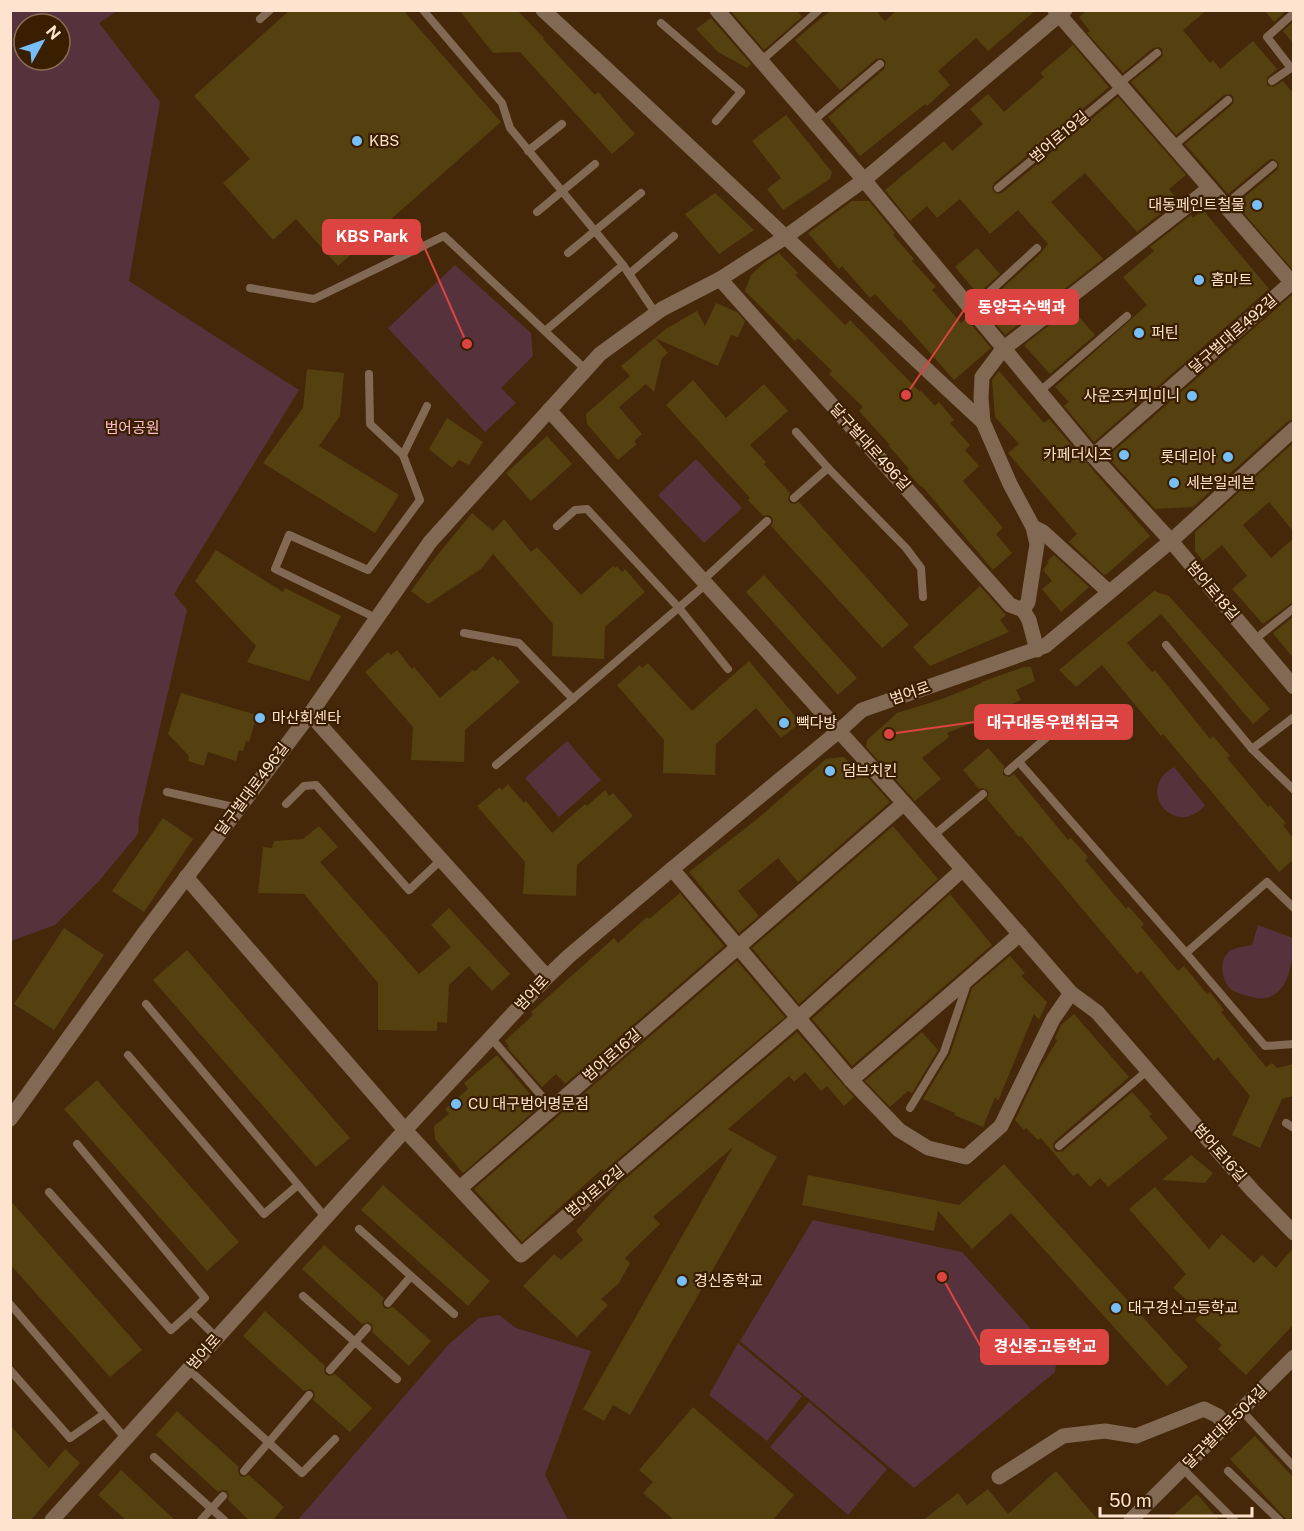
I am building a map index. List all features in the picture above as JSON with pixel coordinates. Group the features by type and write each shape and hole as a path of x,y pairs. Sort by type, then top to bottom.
{"street":[{"path":"543,10 983,422"},
{"path":"717,10 864,180 1093,456 1171,541"},
{"path":"1060,12 1292,284"},
{"name":"달구벌대로496길","path":"10,1119 186,877 310,714 430,542 585,369 600,354 656,314 720,279 784,238 864,180 1060,12"},
{"path":"1036,650 1029,621 1023,610 1028,602 1037,544 1033,527 1010,484 983,422 982,377 1003,349 1210,188"},
{"name":"달구벌대로496길","path":"720,279 1010,605 1023,610"},
{"name":"달구벌대로492길","path":"1093,456 1292,284"},
{"path":"549,410 840,730"},
{"name":"범어로","path":"52,1521 405,1130 568,956 862,710 1045,646 1171,541 1293,429"},
{"path":"1033,527 1043,532 1110,592"},
{"name":"범어로18길","path":"1171,541 1293,687"},
{"path":"310,714 547,977"},
{"name":"범어로16길","path":"840,730 1071,993 1097,1012 1252,1190 1293,1233"},
{"name":"범어로16길","path":"460,1188 903,804"},
{"path":"672,869 851,1080 899,1130 928,1148 966,1157 1001,1126 1053,1019 1071,993"},
{"path":"798,1018 962,870"},
{"name":"범어로12길","path":"186,877 405,1130 521,1255 798,1018"},
{"path":"851,1080 1020,934"},
{"name":"달구벌대로504길","path":"1131,1521 1293,1358"},
{"path":"999,1477 1063,1436 1105,1431 1136,1436 1204,1409 1218,1416 1226,1426"}],"lane":[{"path":"260,19 270,10"},
{"path":"423,10 502,103 510,128 623,265 656,314"},
{"path":"761,61 819,10"},
{"path":"1272,81 1291,68 1267,37 1293,13"},
{"path":"661,22 741,92 716,121"},
{"name":"범어로19길","path":"998,188 1157,53"},
{"path":"813,121 880,64"},
{"path":"1173,146 1228,100"},
{"path":"528,151 562,124"},
{"path":"537,212 595,164"},
{"path":"1225,205 1273,165"},
{"path":"568,253 641,193"},
{"path":"250,288 314,299 444,236 585,369"},
{"path":"629,274 674,236"},
{"path":"971,309 1037,248"},
{"path":"545,331 623,265"},
{"path":"1039,392 1127,316"},
{"path":"369,374 370,424 403,455 420,500 368,570 289,536 275,569 376,618"},
{"path":"403,455 427,406"},
{"path":"796,432 906,548 921,567 923,597"},
{"path":"794,498 828,468"},
{"path":"557,526 575,510 587,509 679,608 728,669"},
{"path":"496,765 679,608 767,521"},
{"path":"1254,640 1293,608"},
{"path":"464,633 519,643 573,699"},
{"path":"1166,645 1252,749 1293,790"},
{"path":"1008,771 1070,717"},
{"path":"1252,749 1293,717"},
{"path":"1019,762 1265,1046 1293,1044"},
{"path":"286,804 304,786 316,785 409,890 441,860"},
{"path":"167,792 238,808"},
{"path":"933,836 983,794"},
{"path":"1186,953 1268,882 1293,908"},
{"path":"909,1108 944,1052 969,978"},
{"path":"146,1004 326,1218"},
{"path":"491,1038 552,1108"},
{"path":"128,1055 264,1214 298,1185"},
{"path":"1059,1146 1148,1070"},
{"path":"49,1192 171,1330 205,1298 77,1144"},
{"path":"359,1230 454,1314"},
{"path":"388,1303 411,1276"},
{"path":"303,1296 397,1379"},
{"path":"10,1304 126,1439"},
{"path":"190,1312 217,1338"},
{"path":"330,1370 367,1328"},
{"path":"188,1369 302,1473 335,1439"},
{"path":"10,1370 70,1438 104,1414"},
{"path":"244,1471 309,1395"},
{"path":"1242,1411 1293,1467"},
{"path":"154,1457 224,1521"},
{"path":"1183,1469 1234,1521"},
{"path":"1228,1471 1279,1521"},
{"path":"201,1521 223,1496"}],"green space":[{"name":"범어공원","path":"11,10 117,11 99,23 160,102 129,281 299,390 174,594 187,610 139,817 138,834 99,881 55,925 11,941"},
{"path":"455,265 531,333 533,356 501,388 516,403 485,432 388,328"},
{"path":"696,459 742,508 704,543 658,495"},
{"path":"567,741 601,780 559,817 525,778"},
{"path":"1174,767 1205,805 1194,814 1182,817 1172,814 1163,808 1158,798 1157,788 1162,777"},
{"path":"1258,925 1293,938 1292,961 1285,982 1279,991 1261,998 1232,990 1226,983 1222,971 1224,958 1228,952 1252,945"},
{"path":"813,1220 962,1252 1057,1358 1055,1372 914,1488 740,1341"},
{"path":"499,1315 516,1328 591,1351 545,1475 568,1520 298,1520 449,1344 479,1318"},
{"path":"738,1343 802,1396 767,1441 709,1395"},
{"path":"809,1402 887,1469 848,1515 770,1447"}],"building":[{"name":"KBS","path":"290,10 403,10 501,122 338,266 296,219 273,240 223,183 250,159 194,96"},
{"path":"459,10 517,10 595,95 598,92 635,134 612,154 520,52 493,53"},
{"path":"730,10 797,10 802,17 764,50"},
{"path":"831,10 875,10 885,21 897,10 1036,10 988,51 976,38 938,71 950,85 927,106 925,104 860,156 828,117 884,69 886,62 882,58 876,59 840,90 795,40"},
{"path":"1087,10 1207,10 1183,30 1210,63 1213,60 1220,69 1253,41 1277,69 1267,78 1267,85 1273,87 1283,81 1293,93 1293,270 1236,204 1277,170 1279,165 1277,161 1269,160 1228,194 1185,144 1232,105 1233,96 1224,95 1176,135 1131,82 1161,58 1162,49 1153,48 1123,73 1087,33 1090,31 1079,17"},
{"path":"1264,10 1287,10 1274,22"},
{"path":"711,18 751,64 747,68 718,52 696,29"},
{"path":"1293,22 1293,43 1283,31"},
{"path":"1073,45 1109,87 994,183 992,188 994,192 1002,193 1118,97 1186,175 1169,189 1178,200 1137,232 1085,173 1051,202 1103,259 1005,335 982,307 1048,244 1018,210 990,234 960,199 937,218 927,206 910,221 885,190 944,141 952,151 983,124 970,109 988,94 1004,112 1044,77 1040,73"},
{"path":"786,115 832,172 830,179 783,210 767,189 781,178 752,141"},
{"path":"715,193 754,230 719,254 685,214"},
{"path":"852,201 869,201 895,233 893,235 914,259 912,261 936,287 932,290 961,323 966,318 991,348 954,380 900,319 875,294 870,298 842,266 839,269 808,233"},
{"path":"1203,210 1269,289 1094,442 1064,406 1069,402 1055,387 1147,305 1123,277 1154,251 1150,247 1191,215 1193,218"},
{"path":"977,248 1000,274 978,294 955,267"},
{"path":"779,253 798,273 795,275 845,325 850,320 920,392 935,406 939,402 954,420 950,423 970,445 965,450 979,466 963,481 1003,528 996,534 1012,553 993,570 907,471 909,469 890,445 859,411 863,407 829,374 832,371 798,338 795,341 745,291 751,275"},
{"path":"1293,294 1293,419 1193,507 1155,509 1107,457"},
{"path":"716,303 737,312 745,321 738,337 731,335 718,366 655,338 667,328 697,311 705,326"},
{"path":"1071,308 1095,335 1050,374 1024,345"},
{"path":"655,338 668,353 662,358 654,392 646,384 619,407 642,434 634,441 637,444 618,460 587,424 586,414 630,376 621,366"},
{"path":"307,369 344,373 340,416 319,446 399,495 375,533 263,463 303,408"},
{"path":"999,371 1044,423 1049,419 1150,536 1107,574 1104,575 1069,542 1077,534 1008,453 1019,444 995,417 992,380"},
{"path":"693,380 726,418 764,384 788,411 750,445 790,493 788,499 790,503 799,502 909,625 882,648 771,526 772,517 763,516 748,500 750,498 666,405"},
{"path":"447,418 483,442 469,465 459,460 452,468 429,449"},
{"path":"547,436 572,464 531,501 506,473"},
{"path":"1293,443 1293,531 1269,502 1243,525 1271,558 1293,539 1293,602 1263,624 1232,589 1247,576 1222,545 1203,561 1195,551 1195,532"},
{"path":"472,513 493,531 504,519 531,552 537,547 581,595 613,566 615,568 617,566 622,572 625,569 645,592 605,627 604,659 552,656 553,624 493,554 481,569 428,604 411,591"},
{"path":"216,550 283,592 285,588 341,616 309,681 247,662 256,646 195,581"},
{"path":"1054,555 1089,587 1061,612 1042,589 1052,581 1043,570 1049,562 1047,561"},
{"path":"764,575 857,678 838,695 746,592"},
{"path":"980,586 1006,615 1000,620 1009,632 930,666 913,647"},
{"path":"1154,591 1169,596 1270,709 1253,724 1161,614 1127,643 1152,672 1155,670 1210,739 1213,736 1230,756 1227,758 1268,807 1270,805 1286,823 1283,825 1293,838 1293,860 1279,872 1102,665 1076,687 1059,670"},
{"path":"1293,617 1293,658 1273,633"},
{"path":"397,650 440,698 493,656 498,661 500,659 520,682 465,730 464,762 411,760 413,727 365,672 388,652 391,655"},
{"path":"749,661 795,716 796,726 781,738 756,708 716,744 715,775 663,773 664,740 617,685 640,665 642,668 648,663 692,711"},
{"path":"1024,667 1031,667 1035,681 1016,690 1021,700 987,715 988,717 947,733 949,737 922,758 941,779 915,801 866,747 867,740 897,713 942,699"},
{"path":"181,693 257,715 249,742 246,741 243,751 239,750 236,761 208,752 204,766 188,761 189,756 168,734"},
{"path":"988,748 1004,766 1003,775 1009,777 1014,774 1068,840 1071,838 1088,857 1085,860 1126,909 1128,906 1144,924 1141,927 1178,971 1184,966 1207,994 1210,992 1224,1010 1221,1012 1266,1067 1272,1063 1277,1068 1293,1064 1293,1096 1282,1099 1260,1148 1232,1135 1250,1096 1218,1057 1214,1061 1141,971 1137,974 1021,836 1019,837 987,799 989,793 987,790 979,789 963,770"},
{"path":"844,757 863,779 864,773 890,802 798,882 778,858 738,891 759,916 739,933 689,872 756,820 826,759"},
{"path":"508,784 524,803 526,801 552,833 605,790 609,796 613,793 633,816 577,865 576,896 523,894 525,862 477,806 500,787 502,790"},
{"path":"163,818 193,839 144,912 112,891"},
{"path":"319,826 338,847 320,862 419,974 451,947 431,925 449,908 510,974 492,991 469,966 449,985 447,1023 437,1022 437,1031 378,1030 378,983 304,894 258,893 263,847 272,848 274,841 303,839"},
{"path":"893,826 938,879 799,1004 752,948"},
{"path":"680,893 724,946 565,1084 556,1074 542,1087 507,1047 509,1046 505,1041 533,1015 531,1012 614,938 618,943 647,917 649,919"},
{"path":"950,894 992,945 852,1066 812,1019"},
{"path":"64,928 104,955 54,1030 14,1004"},
{"path":"187,950 350,1138 316,1167 153,980"},
{"path":"1010,956 1025,973 1021,976 1047,1002 1039,1020 1034,1014 998,1101 995,1097 983,1127 923,1099 950,1054 972,988"},
{"path":"737,961 785,1017 604,1171 602,1169 522,1242 474,1189"},
{"path":"1074,1014 1129,1077 1055,1141 1054,1150 1063,1151 1132,1092 1152,1114 1149,1116 1168,1138 1108,1187 1100,1178 1090,1187 1078,1173 1073,1176 1041,1138 1038,1140 1015,1120 1040,1068 1057,1041 1055,1038 1061,1025"},
{"path":"797,1032 854,1097 844,1106 827,1086 821,1091 805,1072 794,1082 789,1076 728,1129 777,1157 630,1415 613,1405 604,1421 583,1409 733,1147 653,1217 660,1224 625,1258 630,1263 619,1283 601,1299 608,1305 577,1337 523,1286 554,1254 561,1260 583,1240 576,1231 618,1185"},
{"path":"922,1032 938,1050 912,1093 908,1091 890,1107 865,1081"},
{"path":"497,1055 540,1106 463,1173 435,1139 434,1126 449,1114 445,1109 468,1089 464,1083"},
{"path":"97,1080 239,1242 207,1271 64,1109"},
{"path":"1191,1155 1213,1173 1205,1183 1162,1180"},
{"name":"대구경신고등학교","path":"1004,1164 1188,1367 1167,1386 1011,1213 972,1249 938,1211 934,1231 802,1205 808,1175 959,1205"},
{"path":"383,1185 490,1281 468,1306 361,1210"},
{"path":"1155,1187 1209,1249 1222,1234 1254,1263 1262,1255 1276,1268 1293,1248 1293,1325 1246,1375 1218,1349 1222,1345 1195,1320 1202,1313 1173,1288 1186,1274 1129,1209"},
{"path":"10,1200 142,1350 110,1377 10,1264"},
{"path":"324,1245 384,1298 383,1307 387,1309 393,1307 431,1341 409,1366 372,1332 372,1324 368,1322 362,1324 302,1269"},
{"path":"265,1311 325,1366 325,1374 329,1376 335,1374 372,1408 350,1432 313,1400 314,1391 310,1389 304,1391 243,1336"},
{"path":"693,1407 794,1495 772,1521 675,1521 643,1493 653,1482 639,1470"},
{"path":"177,1411 239,1467 239,1475 243,1477 249,1475 284,1507 272,1521 250,1521 228,1500 227,1491 218,1492 156,1435"},
{"path":"10,1425 49,1468 65,1449 80,1463 30,1521 10,1521"},
{"path":"1255,1436 1293,1477 1293,1521 1288,1521 1230,1459"},
{"path":"121,1470 176,1521 127,1521 98,1495"},
{"path":"1056,1471 1099,1521 922,1521 958,1493 967,1505 988,1489 1008,1514"},
{"path":"1197,1494 1220,1521 1167,1521"}],"place":[{"name":"KBS","path":"357,141"},
{"name":"대동페인트철물","path":"1257,205"},
{"name":"홈마트","path":"1199,280"},
{"name":"퍼틴","path":"1139,333"},
{"name":"KBS Park","path":"467,344"},
{"name":"동양국수백과","path":"906,395"},
{"name":"사운즈커피미니","path":"1192,396"},
{"name":"카페더시즈","path":"1124,455"},
{"name":"롯데리아","path":"1228,457"},
{"name":"세븐일레븐","path":"1174,483"},
{"name":"마산회센타","path":"260,718"},
{"name":"빽다방","path":"784,723"},
{"name":"대구대동우편취급국","path":"889,734"},
{"name":"덤브치킨","path":"830,771"},
{"name":"CU 대구범어명문점","path":"456,1104"},
{"name":"경신중고등학교","path":"942,1277"},
{"name":"경신중학교","path":"682,1281"},
{"name":"대구경신고등학교","path":"1116,1308"}]}
